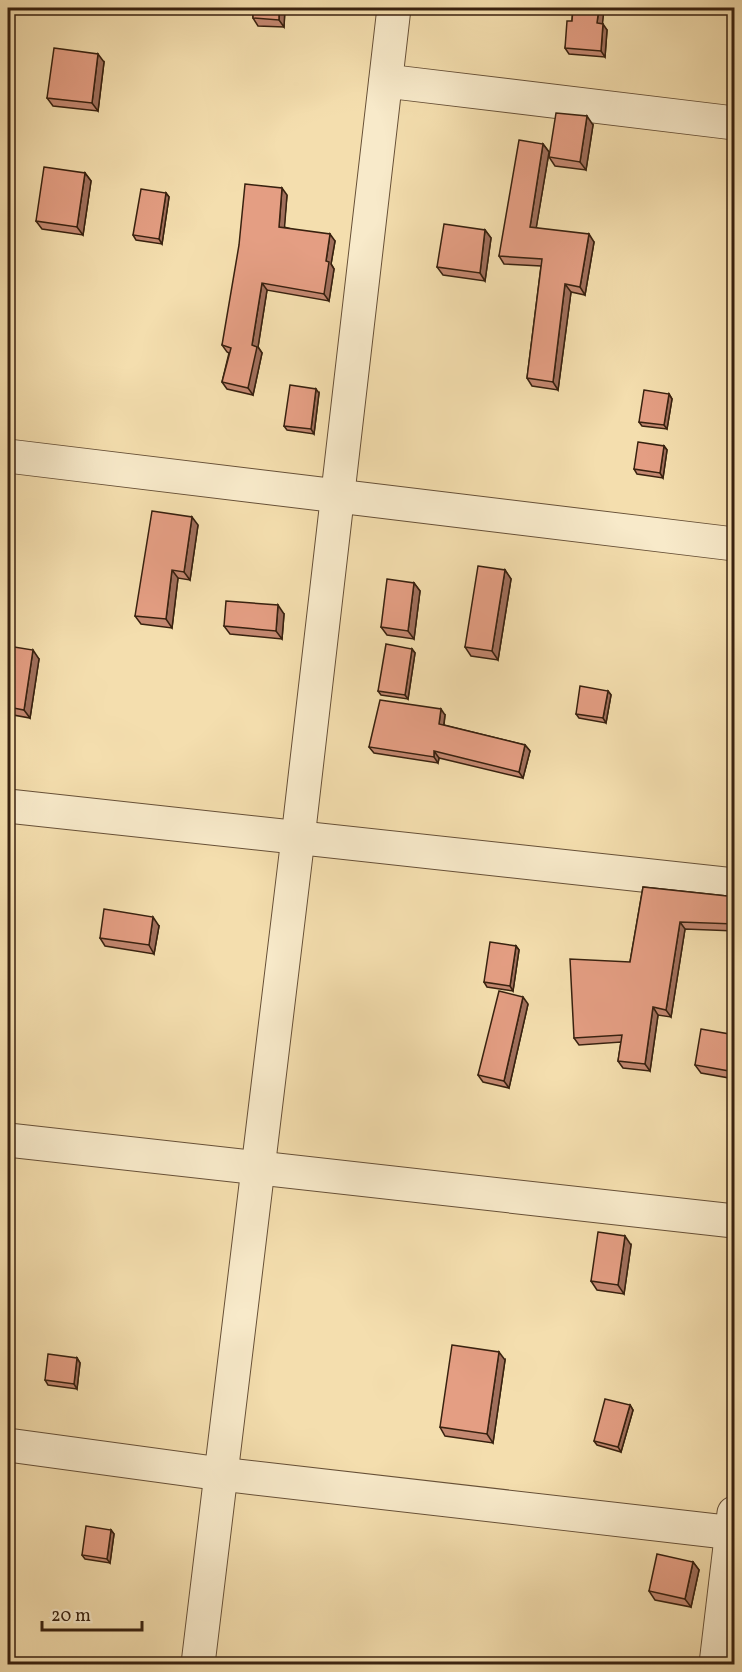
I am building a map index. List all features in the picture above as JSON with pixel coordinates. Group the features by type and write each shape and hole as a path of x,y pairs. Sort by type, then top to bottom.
{"street":[{"path":"198,1665 259,1168 394,8"},
{"path":"386,81 735,123"},
{"path":"8,456 735,544"},
{"path":"8,806 735,885"},
{"path":"8,1140 735,1221"},
{"path":"8,1445 221,1474 734,1526 716,1665"}],"building":[{"path":"253,8 279,8 279,20 253,18"},
{"path":"573,8 599,8 597,23 603,24 601,51 565,48 567,21 572,21"},
{"path":"54,48 98,54 92,103 47,98"},
{"path":"556,113 587,116 580,162 549,157"},
{"path":"519,140 543,144 530,227 589,234 580,287 565,284 553,382 527,378 542,259 499,256"},
{"path":"44,167 85,173 77,227 36,221"},
{"path":"245,184 282,188 279,227 330,234 324,294 262,283 252,345 257,347 248,388 222,382 231,348 222,345 239,245"},
{"path":"141,189 166,193 159,239 133,235"},
{"path":"444,224 485,230 480,273 437,267"},
{"path":"290,385 316,389 311,429 284,426"},
{"path":"644,390 669,394 664,425 639,422"},
{"path":"638,442 664,446 660,473 634,469"},
{"path":"152,511 192,517 184,572 172,570 166,619 135,616"},
{"path":"478,566 505,570 492,651 465,647"},
{"path":"387,579 414,583 408,631 381,627"},
{"path":"226,601 278,605 276,631 224,626"},
{"path":"386,644 412,649 405,695 378,691"},
{"path":"8,646 33,650 24,710 8,707"},
{"path":"580,686 608,691 603,718 576,714"},
{"path":"380,700 441,709 439,724 525,745 519,772 434,751 434,757 369,747"},
{"path":"643,887 735,895 735,924 680,922 666,1010 653,1007 645,1064 618,1061 622,1035 574,1038 570,959 630,962"},
{"path":"104,909 153,917 149,945 100,938"},
{"path":"490,942 516,946 510,986 484,982"},
{"path":"499,991 523,997 504,1081 478,1075"},
{"path":"701,1029 735,1035 735,1072 695,1065"},
{"path":"598,1232 625,1236 618,1285 591,1281"},
{"path":"452,1345 499,1352 487,1434 440,1427"},
{"path":"48,1354 77,1358 74,1384 45,1380"},
{"path":"605,1399 630,1405 618,1447 594,1441"},
{"path":"86,1526 111,1530 107,1559 82,1555"},
{"path":"657,1554 693,1562 685,1599 649,1591"}]}
